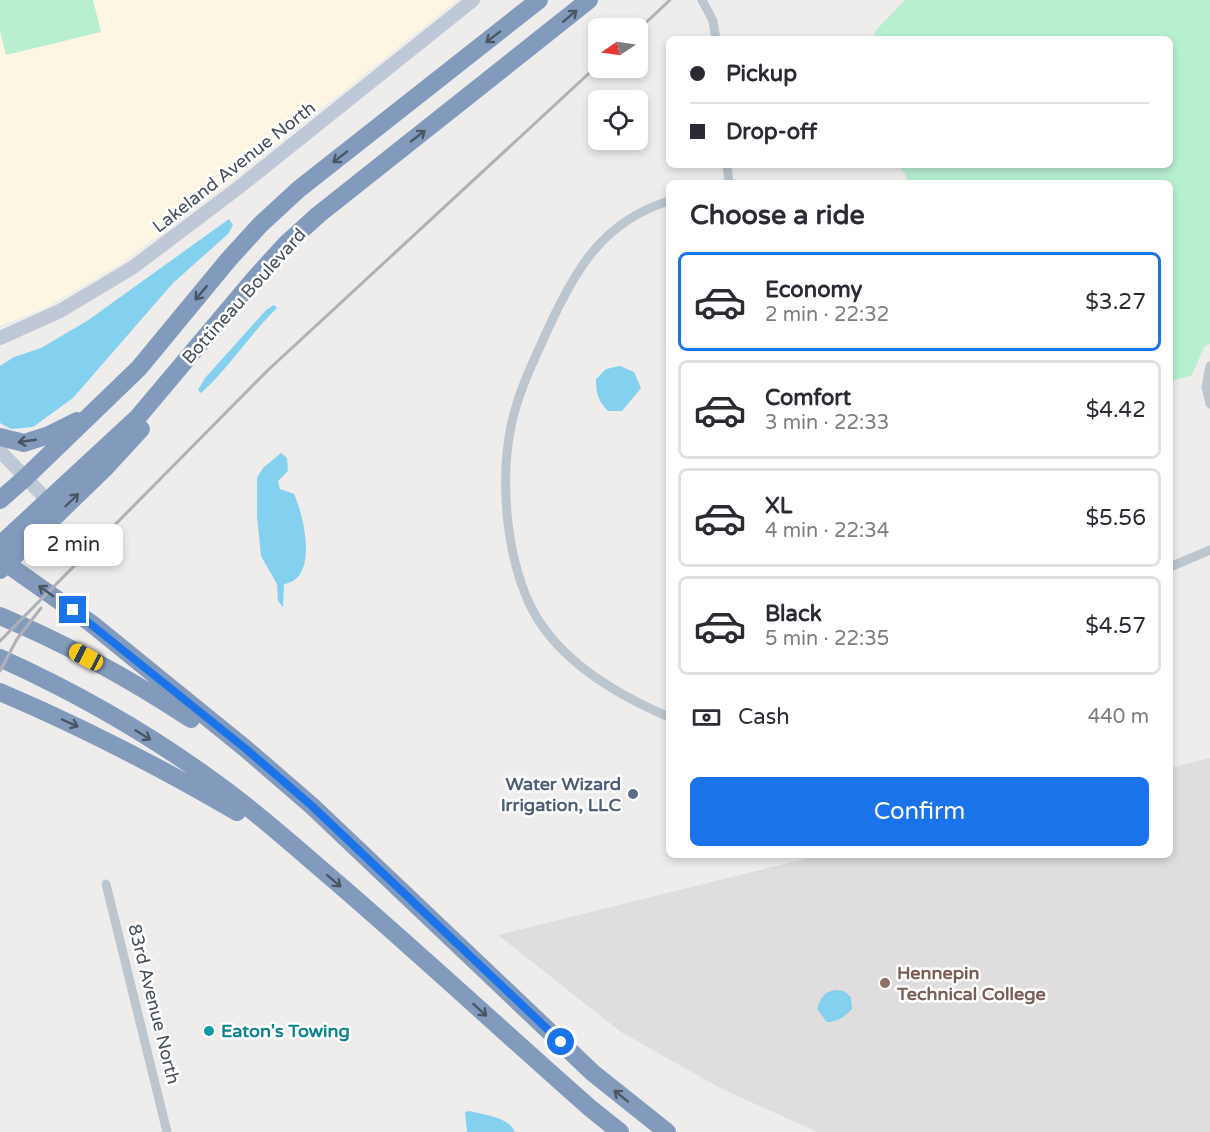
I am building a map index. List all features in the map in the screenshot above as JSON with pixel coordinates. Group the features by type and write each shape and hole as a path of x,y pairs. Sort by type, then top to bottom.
{"highway":[{"name":"Bottineau Boulevard","path":"2,497 26,478 139,368 229,259 275,211 299,189 539,0"},
{"name":"Bottineau Boulevard","path":"0,545 138,417 285,245 318,215 589,0"},
{"path":"0,570 106,467 148,421 196,350"},
{"path":"0,436 24,443 49,435 92,414"},
{"path":"0,559 92,624 246,749 312,806 593,1073 667,1132"},
{"path":"0,616 68,646 143,687 224,741 312,806"},
{"path":"0,658 89,702 210,778 290,843 620,1132"},
{"path":"8,695 83,729 187,783 290,843"}],"street":[{"name":"Lakeland Avenue North","path":"0,338 60,311 132,268 274,159 473,0"},
{"path":"702,0 712,21 715,36"},
{"path":"666,202 630,219 607,236 572,278 519,396 511,426 507,457 507,489 512,555 531,607 544,628 559,646 584,668 627,695 666,715"},
{"path":"1210,366 1206,387 1210,404"},
{"path":"0,451 49,502"},
{"path":"1173,566 1210,550"},
{"name":"83rd Avenue North","path":"106,884 167,1132"}],"shaded area":[{"path":"0,0 457,0 224,186 120,264 43,309 0,326"},
{"name":"Hennepin Technical College","path":"1210,758 1210,1132 817,1132 720,1088 621,1032 498,935 809,858 1173,858 1173,767"}],"green space":[{"path":"0,0 93,0 101,32 6,55 0,31"},
{"path":"905,0 1210,0 1210,344 1205,346 1191,376 1173,380 1173,180 908,180 901,168 1173,168 1173,36 875,36 875,31"}],"water":[{"path":"229,219 233,225 228,234 173,283 73,398 33,427 11,429 0,423 0,366 14,357 41,348 87,321"},
{"path":"274,305 277,308 201,393 198,390 205,378 266,310"},
{"path":"620,366 634,372 641,388 622,411 608,411 598,396 596,379 606,369"},
{"path":"281,453 287,458 288,471 278,481 280,489 294,494 302,517 306,545 302,571 295,580 284,584 283,607 278,601 277,584 261,556 257,516 257,478 263,468"},
{"path":"835,990 844,991 851,997 852,1009 841,1018 827,1022 817,1009 823,996"},
{"path":"470,1111 502,1120 515,1132 467,1132 465,1112"}],"railway":[{"path":"648,21 670,0"},
{"path":"0,641 267,371 588,74"},
{"path":"0,671 17,639 41,608"}],"place":[{"name":"Water Wizard Irrigation, LLC","path":"633,794"},
{"name":"Hennepin Technical College","path":"885,983"},
{"name":"Eaton's Towing","path":"209,1031"}],"route":[{"path":"73,610 246,749 312,806 561,1042"}]}
